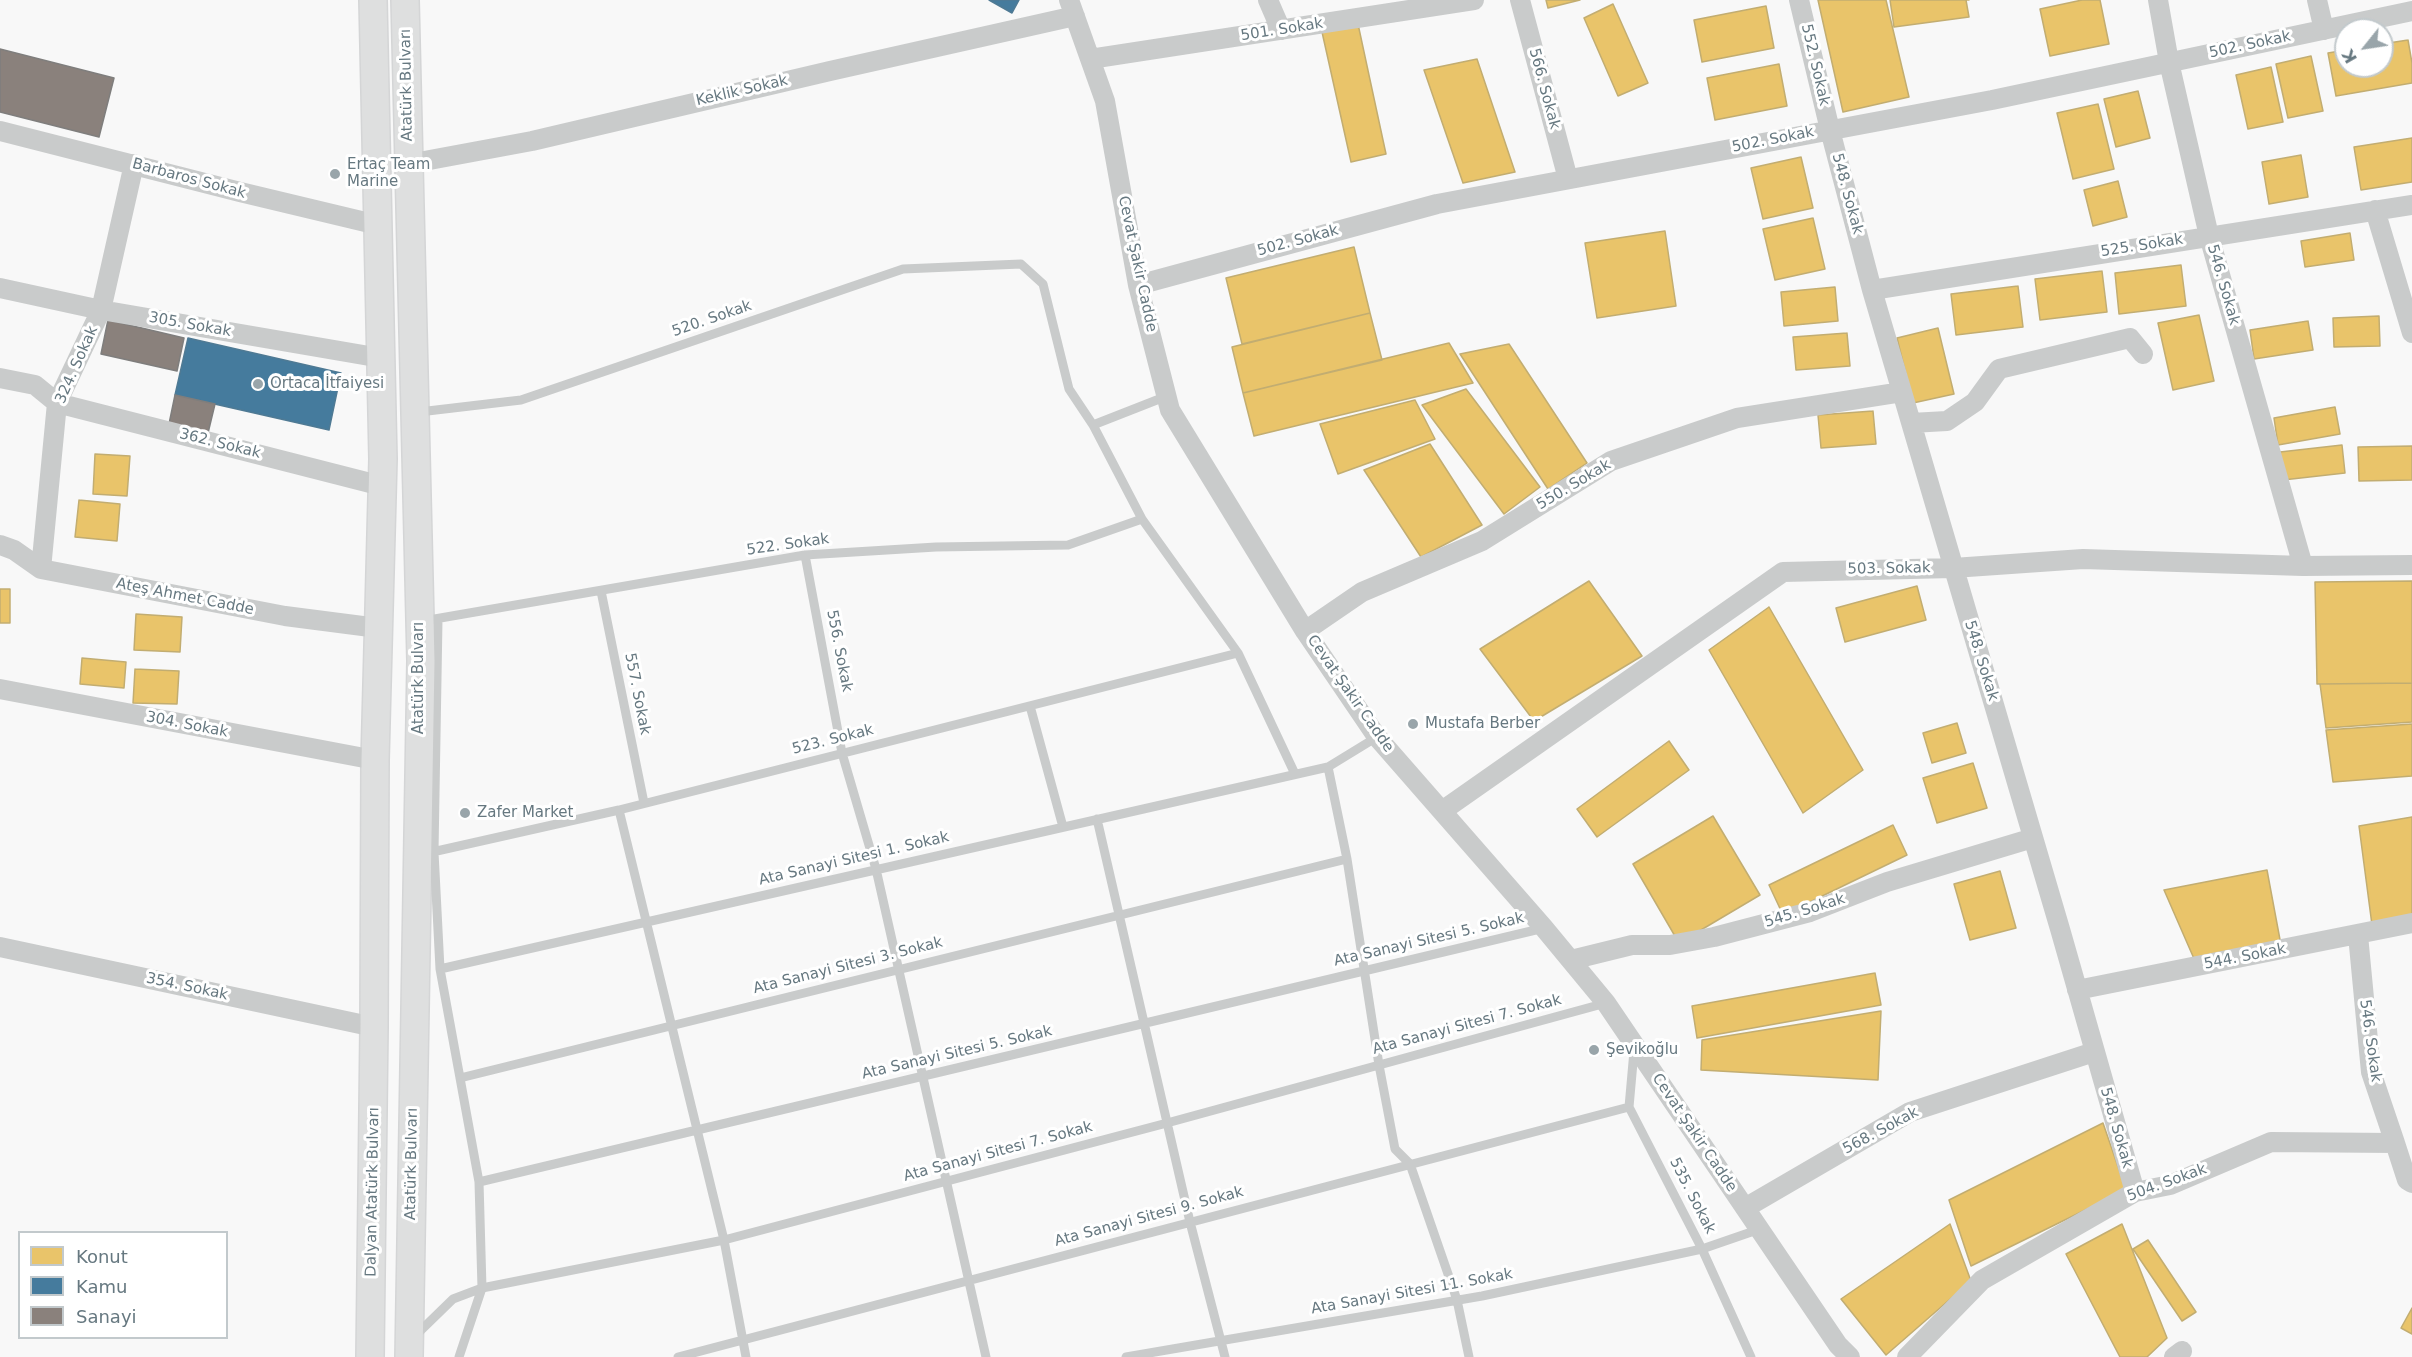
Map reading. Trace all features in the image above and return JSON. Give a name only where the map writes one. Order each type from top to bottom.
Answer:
[{"type":"main road","points":[[373,0],[382,486],[375,760],[374,1027]]},
{"type":"main road","name":"Atatürk Bulvarı","points":[[405,0],[413,413],[429,620],[426,854],[409,1349]]},
{"type":"main road","name":"Dalyan Atatürk Bulvarı","points":[[370,1357],[374,1027]]},
{"type":"street","points":[[1268,0],[1281,30]]},
{"type":"street","name":"501. Sokak","points":[[1090,59],[1474,0]]},
{"type":"street","name":"566. Sokak","points":[[1520,0],[1568,179]]},
{"type":"street","name":"552. Sokak","points":[[1799,0],[1830,130]]},
{"type":"street","name":"546. Sokak","points":[[2158,0],[2169,62],[2209,236],[2303,567]]},
{"type":"street","points":[[2318,0],[2324,30]]},
{"type":"street","name":"Keklik Sokak","points":[[408,164],[532,141],[830,70],[1072,8]]},
{"type":"street","name":"Cevat Şakir Cadde","points":[[1072,8],[1105,100],[1138,285],[1170,410],[1305,631],[1377,737],[1544,928],[1606,1003],[1838,1345],[1850,1357]]},
{"type":"street","name":"502. Sokak","points":[[1138,285],[1437,204],[1992,100],[2412,11]]},
{"type":"street","name":"Barbaros Sokak","points":[[0,130],[378,225]]},
{"type":"street","name":"548. Sokak","points":[[1830,130],[1872,290],[2134,1192]]},
{"type":"street","name":"324. Sokak","points":[[41,569],[57,403],[101,310],[134,164]]},
{"type":"street","name":"525. Sokak","points":[[1872,290],[2412,204]]},
{"type":"street","points":[[2375,210],[2412,333]]},
{"type":"street","name":"305. Sokak","points":[[0,288],[101,310],[381,358]]},
{"type":"street","points":[[1911,423],[1947,421],[1975,402],[1999,369],[2130,338],[2144,354]]},
{"type":"street","points":[[0,378],[35,385],[57,403]]},
{"type":"street","name":"550. Sokak","points":[[1305,631],[1362,592],[1482,541],[1611,461],[1737,418],[1902,392]]},
{"type":"street","name":"362. Sokak","points":[[57,403],[382,486]]},
{"type":"street","name":"Ateş Ahmet Cadde","points":[[0,545],[14,550],[41,569],[285,616],[378,628]]},
{"type":"street","name":"503. Sokak","points":[[1442,811],[1783,572],[1953,568],[2083,560],[2303,567],[2412,565]]},
{"type":"street","name":"304. Sokak","points":[[0,689],[375,760]]},
{"type":"street","name":"545. Sokak","points":[[1571,960],[1632,945],[1670,945],[1714,937],[1810,912],[1887,882],[2033,838]]},
{"type":"street","name":"544. Sokak","points":[[2077,990],[2412,923]]},
{"type":"street","name":"546. Sokak","points":[[2358,935],[2371,1072],[2395,1143]]},
{"type":"street","name":"354. Sokak","points":[[0,947],[374,1027]]},
{"type":"street","name":"568. Sokak","points":[[1745,1208],[1910,1112],[2094,1052]]},
{"type":"street","name":"504. Sokak","points":[[1907,1357],[1982,1280],[2134,1192],[2170,1185],[2271,1142],[2395,1143]]},
{"type":"street","points":[[2395,1143],[2407,1180],[2412,1183]]},
{"type":"lane","name":"520. Sokak","points":[[413,413],[520,400],[903,269],[1021,264],[1043,284],[1069,388],[1093,425]]},
{"type":"lane","points":[[1167,396],[1093,425],[1142,519],[1238,652],[1295,774]]},
{"type":"lane","name":"522. Sokak","points":[[429,620],[806,555],[936,547],[1068,545],[1142,519]]},
{"type":"lane","name":"556. Sokak","points":[[806,555],[842,753],[876,869],[900,969],[986,1357]]},
{"type":"lane","name":"557. Sokak","points":[[601,591],[644,803]]},
{"type":"lane","name":"523. Sokak","points":[[426,854],[620,810],[1238,652]]},
{"type":"lane","points":[[1030,706],[1063,827]]},
{"type":"lane","name":"Ata Sanayi Sitesi 1. Sokak","points":[[440,969],[1328,767],[1377,737]]},
{"type":"lane","points":[[1328,767],[1347,859],[1379,1065],[1395,1149],[1410,1164],[1457,1300],[1469,1357]]},
{"type":"lane","points":[[620,810],[724,1240],[746,1357]]},
{"type":"lane","points":[[1097,819],[1190,1222],[1225,1357]]},
{"type":"lane","points":[[426,854],[440,969],[479,1182],[482,1288],[459,1357]]},
{"type":"lane","name":"Ata Sanayi Sitesi 3. Sokak","points":[[460,1078],[1347,859]]},
{"type":"lane","name":"Ata Sanayi Sitesi 5. Sokak","points":[[479,1182],[1544,928]]},
{"type":"lane","name":"Ata Sanayi Sitesi 7. Sokak","points":[[409,1349],[453,1299],[482,1288],[724,1240],[1167,1123],[1606,1003]]},
{"type":"lane","points":[[1629,1107],[1635,1045]]},
{"type":"lane","name":"Ata Sanayi Sitesi 9. Sokak","points":[[678,1357],[1629,1107]]},
{"type":"lane","name":"535. Sokak","points":[[1629,1107],[1702,1249],[1751,1357]]},
{"type":"lane","name":"Ata Sanayi Sitesi 11. Sokak","points":[[1126,1357],[1457,1300],[1702,1249],[1760,1229]]},
{"type":"building: Konut","points":[[1546,0],[1580,0],[1548,8]]},
{"type":"building: Konut","points":[[1818,0],[1886,0],[1909,97],[1843,112]]},
{"type":"building: Konut","points":[[1890,0],[1966,0],[1969,17],[1894,27]]},
{"type":"building: Konut","points":[[2082,0],[2100,0],[2109,44],[2050,56],[2040,9]]},
{"type":"building: Konut","points":[[1613,4],[1648,83],[1618,96],[1584,18]]},
{"type":"building: Konut","points":[[1766,6],[1774,48],[1702,62],[1694,20]]},
{"type":"building: Konut","points":[[1358,24],[1386,154],[1351,162],[1322,32]]},
{"type":"building: Konut","points":[[2408,40],[2412,63],[2412,83],[2336,96],[2328,53],[2334,52],[2334,78],[2394,78],[2394,42]]},
{"type":"building: Konut","points":[[2311,56],[2323,111],[2288,118],[2276,64]]},
{"type":"building: Konut","points":[[1477,59],[1515,172],[1463,183],[1424,70]]},
{"type":"building: Konut","points":[[1779,64],[1787,106],[1715,120],[1707,78]]},
{"type":"building: Konut","points":[[2271,67],[2283,122],[2248,129],[2236,75]]},
{"type":"building: Konut","points":[[2138,91],[2150,138],[2116,147],[2104,99]]},
{"type":"building: Konut","points":[[2098,104],[2114,169],[2073,179],[2057,113]]},
{"type":"building: Konut","points":[[2412,138],[2412,182],[2361,190],[2354,147]]},
{"type":"building: Konut","points":[[2301,155],[2308,197],[2269,204],[2262,162]]},
{"type":"building: Konut","points":[[1801,157],[1813,208],[1763,219],[1751,168]]},
{"type":"building: Konut","points":[[2118,181],[2127,217],[2093,226],[2084,190]]},
{"type":"building: Konut","points":[[1813,218],[1825,269],[1775,280],[1763,229]]},
{"type":"building: Konut","points":[[1665,231],[1676,306],[1597,318],[1585,243]]},
{"type":"building: Konut","points":[[2350,233],[2354,260],[2305,267],[2301,241]]},
{"type":"building: Konut","points":[[1354,247],[1370,313],[1242,344],[1226,278]]},
{"type":"building: Konut","points":[[2181,265],[2186,306],[2119,314],[2115,273]]},
{"type":"building: Konut","points":[[2102,271],[2107,312],[2040,320],[2035,279]]},
{"type":"building: Konut","points":[[2018,286],[2023,327],[1956,335],[1951,294]]},
{"type":"building: Konut","points":[[1835,287],[1838,321],[1784,326],[1781,292]]},
{"type":"building: Konut","points":[[1370,313],[1382,360],[1243,393],[1232,347]]},
{"type":"building: Konut","points":[[2199,315],[2214,381],[2173,390],[2158,323]]},
{"type":"building: Konut","points":[[2379,316],[2380,346],[2334,347],[2333,318]]},
{"type":"building: Konut","points":[[2308,321],[2313,350],[2254,359],[2250,330]]},
{"type":"building: Konut","points":[[1938,328],[1954,394],[1913,403],[1897,338]]},
{"type":"building: Konut","points":[[1847,333],[1850,366],[1796,370],[1793,337]]},
{"type":"building: Konut","points":[[1449,343],[1473,383],[1254,436],[1243,393]]},
{"type":"building: Konut","points":[[1509,344],[1587,463],[1548,489],[1460,354]]},
{"type":"building: Konut","points":[[1466,389],[1540,487],[1504,514],[1422,405]]},
{"type":"building: Konut","points":[[1415,400],[1435,439],[1338,474],[1320,424]]},
{"type":"building: Konut","points":[[2335,407],[2340,434],[2278,445],[2274,418]]},
{"type":"building: Konut","points":[[1873,411],[1876,444],[1821,448],[1818,415]]},
{"type":"building: Konut","points":[[1430,444],[1482,525],[1421,557],[1364,470]]},
{"type":"building: Konut","points":[[2342,445],[2345,473],[2283,480],[2280,452]]},
{"type":"building: Konut","points":[[2412,446],[2412,480],[2359,481],[2358,447]]},
{"type":"building: Konut","points":[[95,454],[130,456],[127,496],[93,494]]},
{"type":"building: Konut","points":[[79,500],[120,504],[117,541],[75,537]]},
{"type":"building: Konut","points":[[1589,581],[1642,656],[1534,721],[1480,649]]},
{"type":"building: Konut","points":[[2412,581],[2412,683],[2317,684],[2315,582]]},
{"type":"building: Konut","points":[[1917,586],[1926,620],[1845,642],[1836,608]]},
{"type":"building: Konut","points":[[0,589],[10,589],[10,623],[0,623]]},
{"type":"building: Konut","points":[[1769,607],[1863,770],[1803,813],[1709,650]]},
{"type":"building: Konut","points":[[136,614],[182,617],[180,652],[134,650]]},
{"type":"building: Konut","points":[[82,658],[126,662],[124,688],[80,684]]},
{"type":"building: Konut","points":[[135,669],[179,671],[177,704],[133,703]]},
{"type":"building: Konut","points":[[2412,683],[2412,722],[2326,728],[2320,684]]},
{"type":"building: Konut","points":[[1957,723],[1966,753],[1932,763],[1923,733]]},
{"type":"building: Konut","points":[[2412,724],[2412,776],[2333,782],[2326,730]]},
{"type":"building: Konut","points":[[1669,741],[1689,770],[1597,837],[1577,809]]},
{"type":"building: Konut","points":[[1973,763],[1987,808],[1937,823],[1923,778]]},
{"type":"building: Konut","points":[[1713,816],[1760,895],[1679,943],[1633,864]]},
{"type":"building: Konut","points":[[2412,817],[2412,915],[2372,925],[2359,826]]},
{"type":"building: Konut","points":[[1893,825],[1907,855],[1783,915],[1769,885]]},
{"type":"building: Konut","points":[[2267,870],[2281,945],[2195,961],[2164,890]]},
{"type":"building: Konut","points":[[2000,871],[2016,928],[1970,940],[1954,884]]},
{"type":"building: Konut","points":[[1875,973],[1881,1005],[1697,1038],[1692,1006]]},
{"type":"building: Konut","points":[[1881,1011],[1878,1080],[1701,1070],[1702,1040]]},
{"type":"building: Konut","points":[[2103,1123],[2126,1190],[1971,1266],[1949,1200]]},
{"type":"building: Konut","points":[[1950,1224],[1971,1281],[1886,1355],[1841,1299]]},
{"type":"building: Konut","points":[[2122,1224],[2167,1338],[2147,1357],[2120,1357],[2066,1254]]},
{"type":"building: Konut","points":[[2148,1240],[2196,1312],[2182,1321],[2133,1249]]},
{"type":"building: Konut","points":[[2412,1308],[2412,1334],[2401,1328]]},
{"type":"building: Kamu","points":[[989,0],[1019,0],[1012,13]]},
{"type":"building: Kamu","name":"Ortaca İtfaiyesi","points":[[188,338],[341,373],[329,430],[175,395]]},
{"type":"building: Sanayi","points":[[0,49],[114,78],[99,137],[0,112]]},
{"type":"building: Sanayi","points":[[108,320],[184,338],[177,371],[101,354]]},
{"type":"building: Sanayi","points":[[175,395],[215,404],[208,433],[169,424]]},
{"type":"place","name":"Ertaç Team Marine","points":[[335,174]]},
{"type":"place","name":"Ortaca İtfaiyesi","points":[[258,384]]},
{"type":"place","name":"Mustafa Berber","points":[[1413,724]]},
{"type":"place","name":"Zafer Market","points":[[465,813]]},
{"type":"place","name":"Şevikoğlu","points":[[1594,1050]]}]
